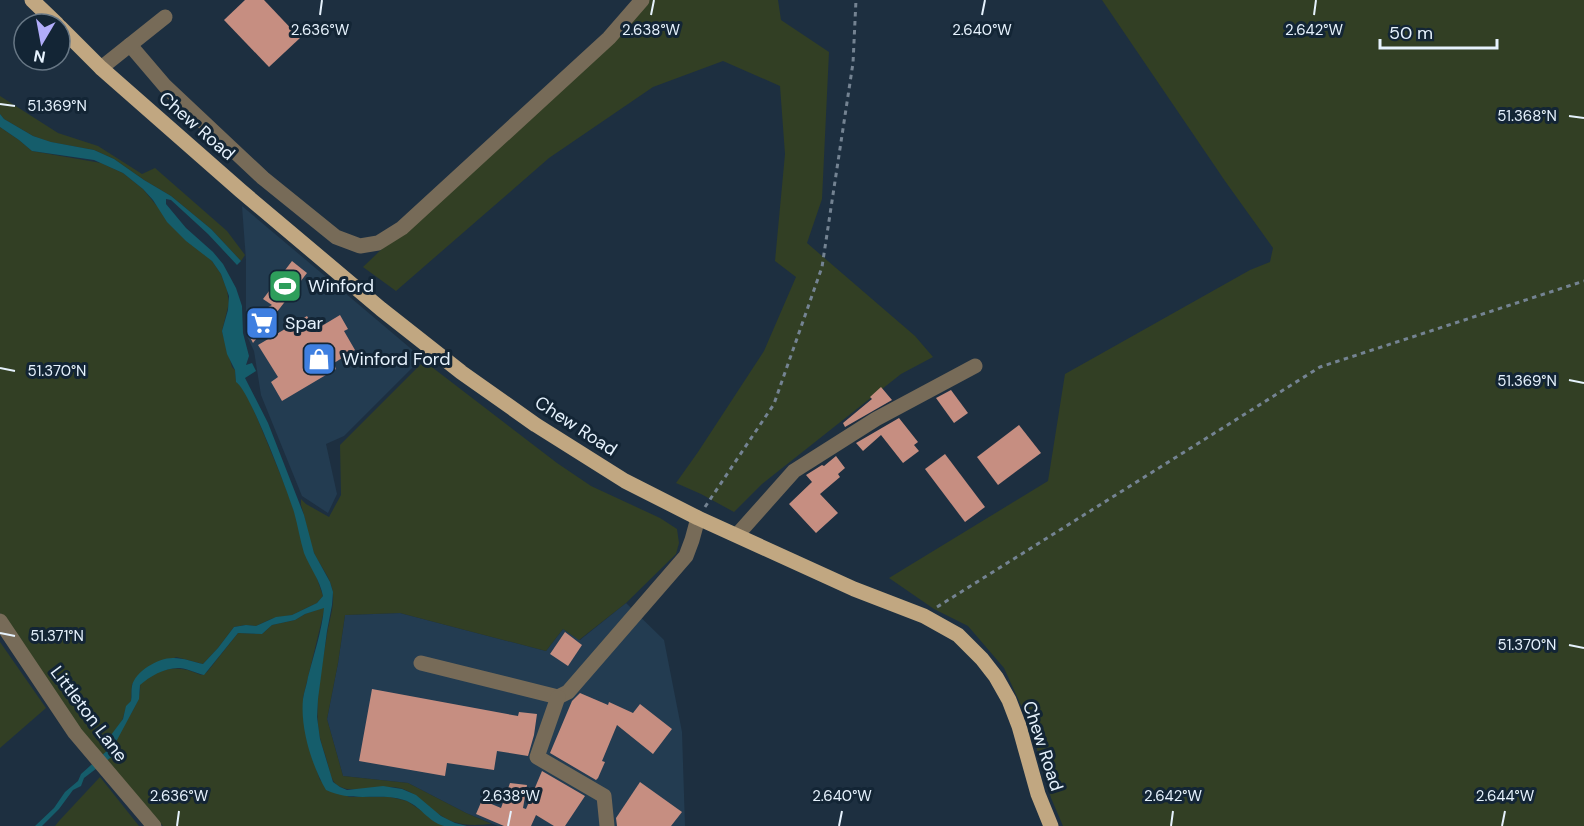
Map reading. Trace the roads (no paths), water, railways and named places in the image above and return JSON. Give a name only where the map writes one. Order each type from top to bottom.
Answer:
[{"type":"main road","points":[[32,0],[44,12]]},
{"type":"main road","name":"Chew Road","points":[[72,39],[101,68],[381,309],[419,340],[536,425],[625,481],[698,518],[854,589],[924,616],[958,635],[982,659],[1009,700],[1019,726],[1038,795],[1051,826]]},
{"type":"street","points":[[130,45],[165,86],[263,177],[336,237],[360,246],[378,243],[402,228],[609,38],[642,0]]},
{"type":"street","points":[[101,68],[165,17]]},
{"type":"street","points":[[737,535],[794,471],[876,420],[975,366]]},
{"type":"street","points":[[421,663],[558,697],[568,692],[686,556],[698,518]]},
{"type":"street","name":"Littleton Lane","points":[[0,621],[75,733],[154,826]]},
{"type":"street","points":[[558,697],[537,757],[604,796],[607,826]]},
{"type":"place","name":"Winford","points":[[285,286]]},
{"type":"place","name":"Spar","points":[[262,323]]},
{"type":"place","name":"Winford Ford","points":[[319,359]]}]
